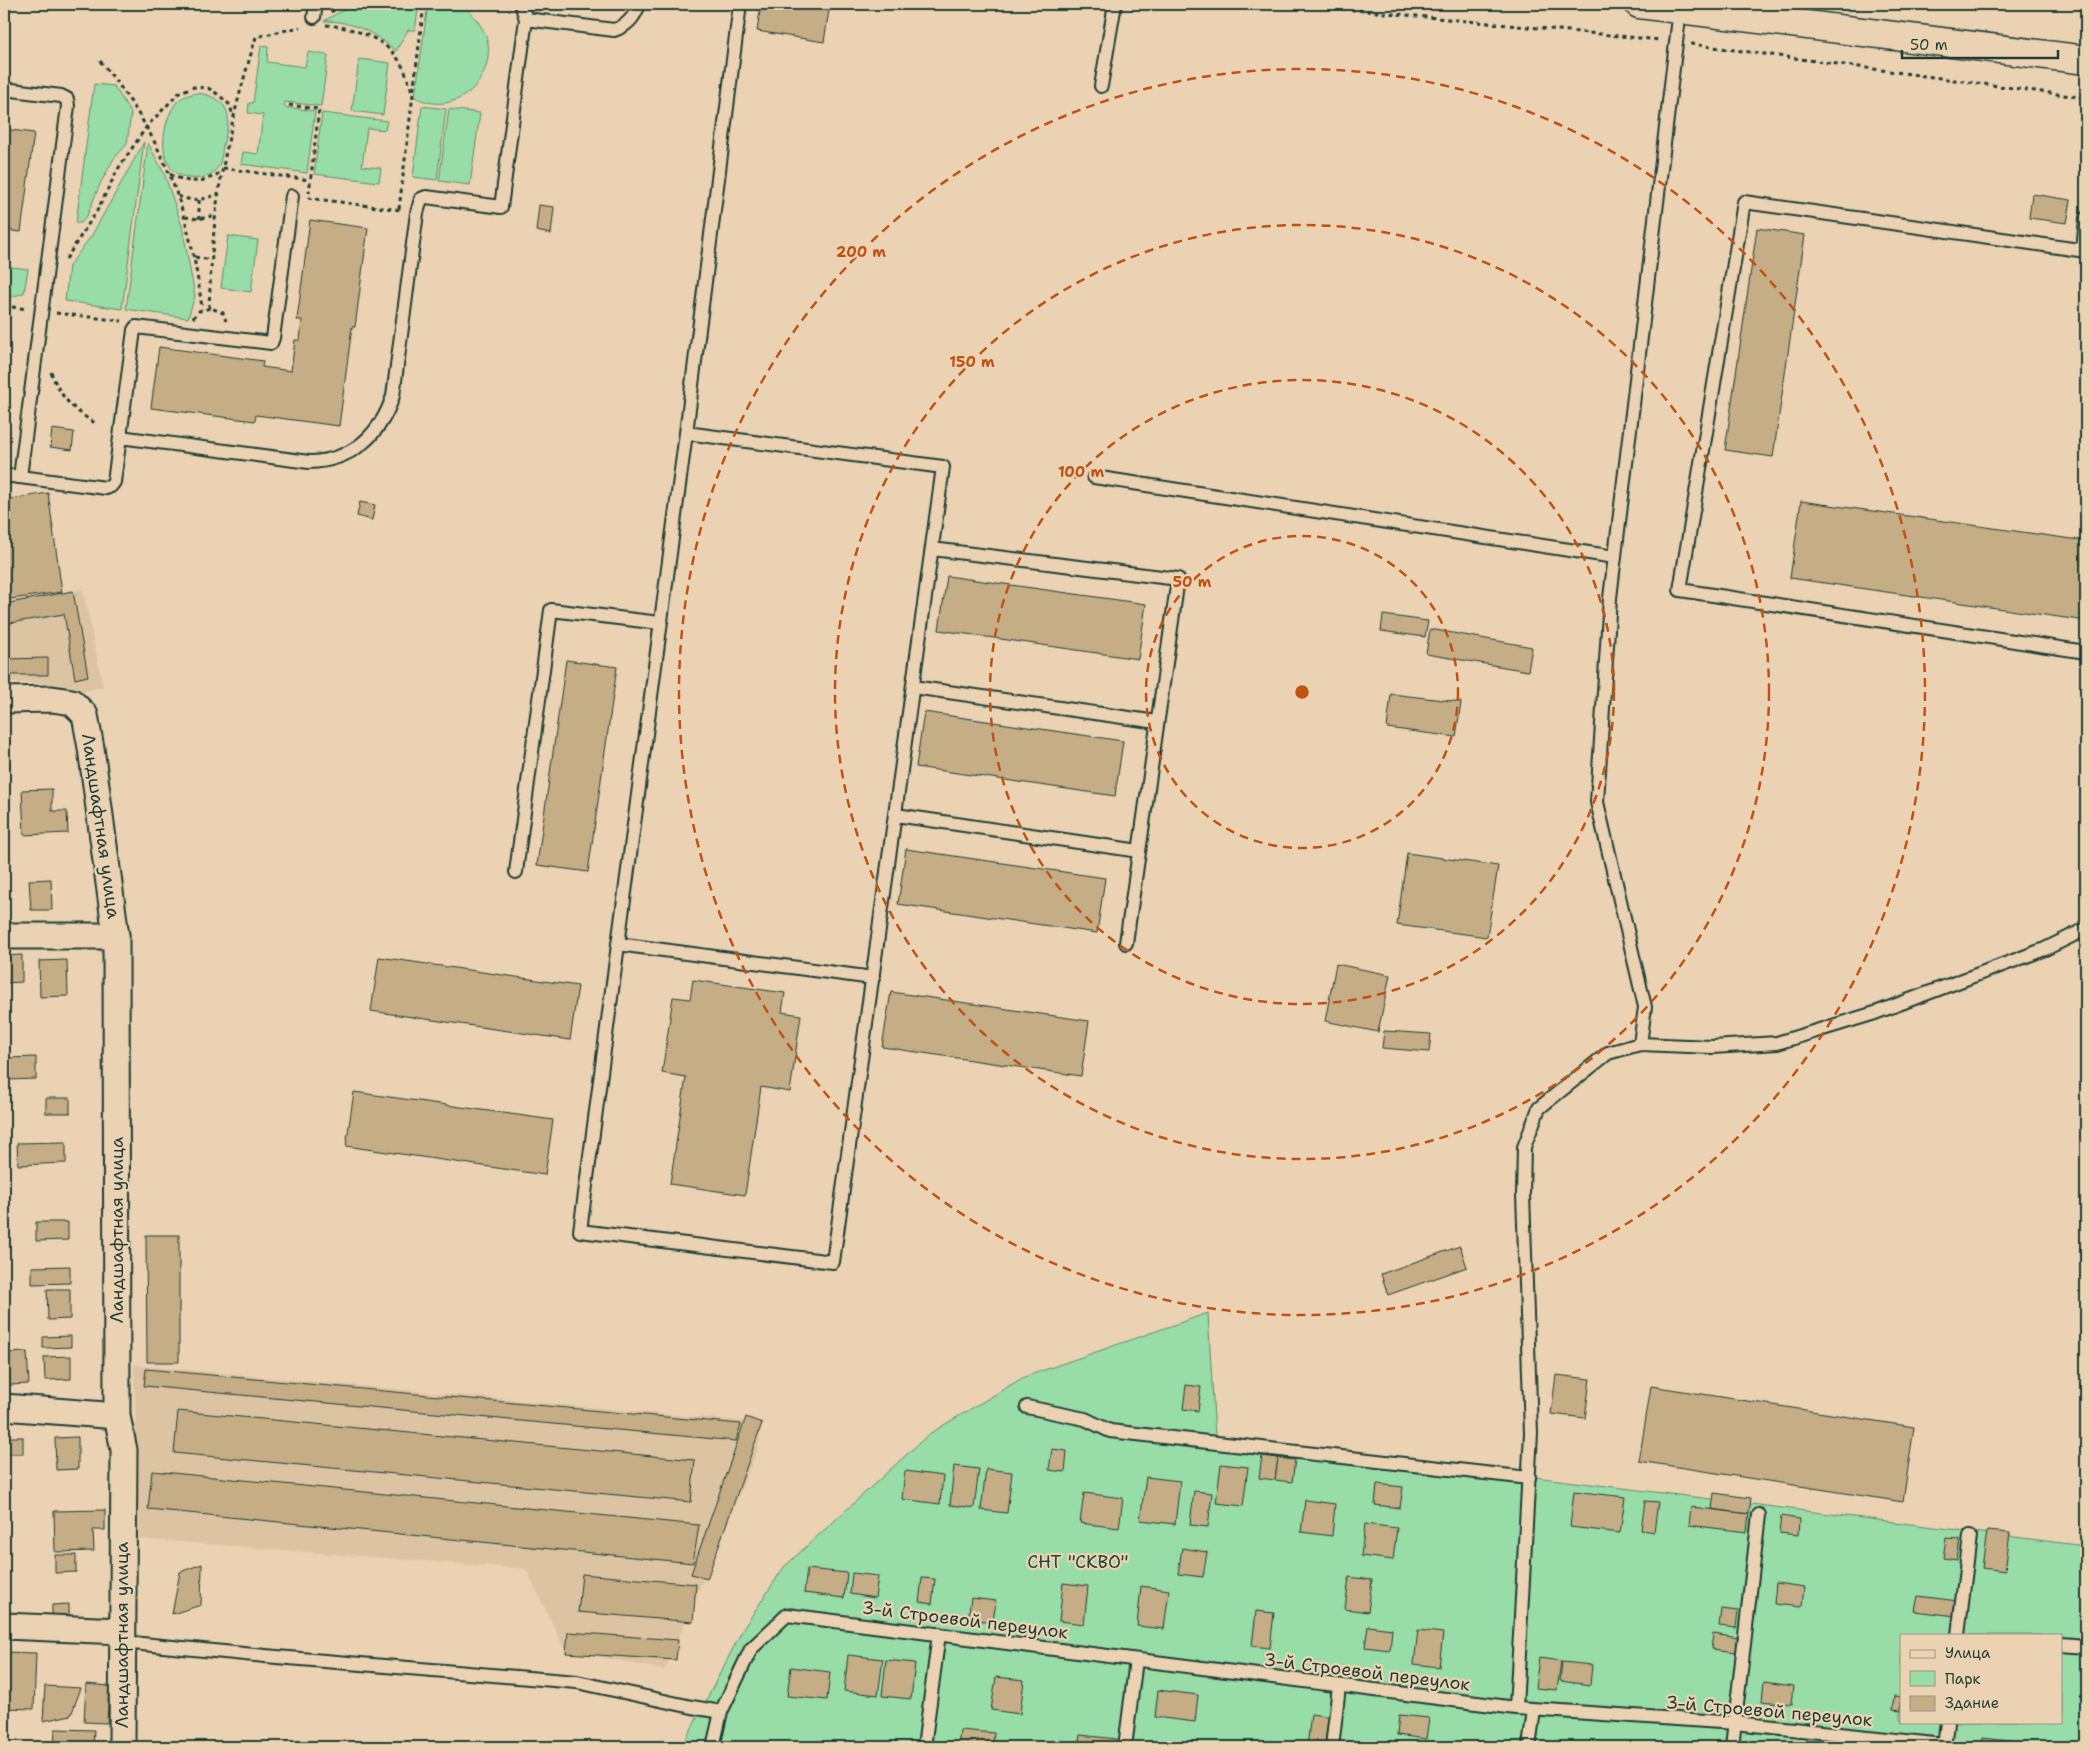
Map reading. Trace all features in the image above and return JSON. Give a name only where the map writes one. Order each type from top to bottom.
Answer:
[{"type":"main road","points":[[1639,4],[2086,60]]},
{"type":"street","name":"Ландшафтная улица","points":[[4,700],[52,699],[72,702],[85,715],[92,748],[116,936],[117,1416],[124,1450],[121,1637],[122,1747]]},
{"type":"street","points":[[4,936],[116,936]]},
{"type":"street","points":[[4,1407],[117,1416]]},
{"type":"street","points":[[4,1626],[121,1637]]},
{"type":"lane","points":[[120,437],[308,462],[334,459],[358,448],[380,424],[393,396],[417,213],[421,198],[426,197],[501,207],[526,19],[521,4]]},
{"type":"lane","points":[[526,19],[614,30],[626,25],[639,4]]},
{"type":"lane","points":[[686,433],[943,467],[834,1262],[580,1231],[686,433],[740,4]]},
{"type":"lane","points":[[1101,86],[1115,4]]},
{"type":"lane","points":[[1640,1044],[1645,1006],[1597,802],[1615,557],[1680,9]]},
{"type":"lane","points":[[4,89],[61,96],[67,99],[68,106],[20,477]]},
{"type":"lane","points":[[4,474],[106,488],[111,486],[114,482],[136,327],[271,343],[292,196]]},
{"type":"lane","points":[[2086,218],[2084,251],[1744,202],[1680,590],[2086,652]]},
{"type":"lane","points":[[1094,477],[1615,557]]},
{"type":"lane","points":[[932,549],[1178,579],[1126,943]]},
{"type":"lane","points":[[516,872],[551,610],[660,623]]},
{"type":"lane","points":[[913,687],[1157,722]]},
{"type":"lane","points":[[896,815],[1139,851]]},
{"type":"lane","points":[[1516,1708],[1531,1433],[1523,1194],[1524,1147],[1539,1108],[1608,1053],[1640,1044],[1712,1047],[1777,1043],[1875,1014],[2045,949],[2086,929]]},
{"type":"lane","points":[[618,944],[873,978]]},
{"type":"lane","points":[[1027,1407],[1085,1419],[1110,1431],[1529,1478]]},
{"type":"lane","points":[[1732,1747],[1759,1515]]},
{"type":"lane","points":[[1958,1634],[1970,1536]]},
{"type":"lane","name":"3-й Строевой переулок","points":[[721,1712],[751,1650],[787,1615],[1516,1708],[1735,1723],[1944,1746]]},
{"type":"lane","points":[[924,1747],[939,1634]]},
{"type":"lane","points":[[121,1637],[274,1657],[577,1682],[692,1708],[721,1712],[713,1747]]},
{"type":"lane","points":[[2062,1644],[2086,1646]]},
{"type":"lane","points":[[1125,1747],[1136,1660]]},
{"type":"lane","points":[[1332,1747],[1340,1686]]},
{"type":"lane","points":[[1530,1747],[1534,1710]]},
{"type":"lane","points":[[1944,1746],[1947,1724]]},
{"type":"path","points":[[399,210],[424,4]]},
{"type":"path","points":[[316,15],[370,36],[385,46],[397,57],[405,70],[412,91]]},
{"type":"path","points":[[209,308],[216,216],[222,170],[234,116],[256,37],[304,26]]},
{"type":"path","points":[[100,61],[147,126],[170,173],[185,217],[195,258],[202,309]]},
{"type":"path","points":[[61,265],[80,239],[98,209],[118,169],[147,126],[180,92],[193,87],[208,88],[219,94],[230,105],[234,116]]},
{"type":"path","points":[[289,105],[319,109],[308,198]]},
{"type":"path","points":[[170,173],[178,178],[197,182],[215,176],[222,170],[310,180]]},
{"type":"path","points":[[178,195],[199,200],[210,198],[219,193]]},
{"type":"path","points":[[292,196],[417,213]]},
{"type":"path","points":[[199,200],[199,219]]},
{"type":"path","points":[[185,217],[199,219],[216,216]]},
{"type":"path","points":[[195,258],[212,260]]},
{"type":"path","points":[[4,306],[30,309]]},
{"type":"path","points":[[55,312],[129,322],[136,327]]},
{"type":"path","points":[[48,364],[55,384],[65,399],[77,412],[95,423]]},
{"type":"shaded area","points":[[83,589],[103,687],[63,695],[43,683],[4,683],[4,602]]},
{"type":"shaded area","points":[[134,1365],[762,1423],[758,1449],[665,1670],[565,1650],[526,1569],[139,1539]]},
{"type":"green space","points":[[452,3],[464,6],[480,25],[488,43],[488,58],[484,72],[477,84],[468,93],[456,100],[443,103],[429,102],[415,97],[428,4]]},
{"type":"green space","points":[[354,4],[419,4],[415,30],[408,30],[396,51],[363,29],[345,23],[324,21]]},
{"type":"green space","points":[[261,46],[268,47],[267,62],[305,67],[308,52],[328,55],[321,106],[285,102],[284,107],[315,111],[307,173],[241,164],[243,152],[258,154],[263,115],[248,113],[249,103],[253,103]]},
{"type":"green space","points":[[359,59],[390,63],[383,115],[352,111]]},
{"type":"green space","points":[[94,84],[114,86],[131,113],[127,144],[113,160],[100,184],[87,216],[81,223],[76,223]]},
{"type":"green space","points":[[196,93],[208,95],[219,101],[226,110],[228,122],[218,167],[214,172],[202,178],[188,178],[176,173],[167,161],[164,135],[168,118],[176,103],[187,95]]},
{"type":"green space","points":[[422,106],[446,109],[437,180],[413,177]]},
{"type":"green space","points":[[449,109],[480,113],[470,185],[439,181]]},
{"type":"green space","points":[[322,113],[387,121],[385,130],[367,128],[362,166],[381,168],[379,182],[314,174]]},
{"type":"green space","points":[[144,142],[122,309],[65,301],[69,266],[92,235]]},
{"type":"green space","points":[[148,143],[164,173],[182,226],[195,296],[188,318],[126,309]]},
{"type":"green space","points":[[228,236],[258,240],[251,292],[221,288]]},
{"type":"green space","points":[[4,266],[28,269],[24,293],[4,297]]},
{"type":"green space","name":"СНТ \"СКВО\"","points":[[1208,1313],[1215,1437],[2086,1546],[2086,1747],[682,1747],[743,1629],[784,1567],[929,1434],[1024,1377]]},
{"type":"building","points":[[761,4],[830,4],[824,42],[757,31]]},
{"type":"building","points":[[4,129],[34,133],[21,232],[4,230]]},
{"type":"building","points":[[2032,194],[2071,200],[2067,223],[2029,218]]},
{"type":"building","points":[[539,205],[554,207],[551,234],[536,231]]},
{"type":"building","points":[[310,220],[368,228],[339,426],[256,415],[255,421],[151,408],[159,347],[263,361],[262,367],[291,371],[295,340],[300,340],[302,320],[297,320]]},
{"type":"building","points":[[1757,228],[1805,235],[1773,457],[1725,450]]},
{"type":"building","points":[[52,429],[74,432],[72,450],[50,447]]},
{"type":"building","points":[[48,493],[62,592],[4,600],[4,500]]},
{"type":"building","points":[[1801,501],[2086,541],[2086,621],[1790,578]]},
{"type":"building","points":[[360,502],[375,505],[372,520],[357,516]]},
{"type":"building","points":[[947,576],[1146,604],[1138,659],[939,630]]},
{"type":"building","points":[[73,591],[88,676],[75,679],[64,614],[4,624],[4,604]]},
{"type":"building","points":[[1383,615],[1428,621],[1425,637],[1381,631]]},
{"type":"building","points":[[1430,629],[1532,647],[1528,671],[1426,654]]},
{"type":"building","points":[[48,658],[48,675],[4,675],[4,659]]},
{"type":"building","points":[[566,660],[617,667],[588,872],[537,865]]},
{"type":"building","points":[[1391,694],[1461,702],[1456,737],[1387,728]]},
{"type":"building","points":[[924,712],[1123,741],[1115,796],[916,767]]},
{"type":"building","points":[[4,749],[8,749],[9,767],[4,767]]},
{"type":"building","points":[[52,789],[52,811],[67,811],[68,833],[24,835],[22,790]]},
{"type":"building","points":[[906,849],[1105,878],[1097,933],[898,904]]},
{"type":"building","points":[[1407,853],[1498,866],[1487,937],[1397,925]]},
{"type":"building","points":[[51,879],[52,910],[31,910],[29,880]]},
{"type":"building","points":[[22,955],[22,982],[4,983],[4,956]]},
{"type":"building","points":[[379,957],[578,986],[570,1040],[371,1011]]},
{"type":"building","points":[[67,960],[68,996],[40,997],[39,961]]},
{"type":"building","points":[[1336,964],[1390,975],[1378,1032],[1325,1021]]},
{"type":"building","points":[[693,980],[785,993],[782,1012],[801,1015],[790,1092],[761,1087],[745,1195],[670,1184],[686,1077],[662,1073],[673,997],[690,999]]},
{"type":"building","points":[[891,992],[1089,1021],[1081,1076],[882,1047]]},
{"type":"building","points":[[1384,1031],[1431,1034],[1429,1052],[1382,1048]]},
{"type":"building","points":[[36,1057],[36,1079],[6,1080],[6,1058]]},
{"type":"building","points":[[354,1092],[553,1120],[545,1175],[346,1146]]},
{"type":"building","points":[[46,1098],[70,1098],[70,1113],[46,1113]]},
{"type":"building","points":[[66,1142],[66,1163],[18,1165],[17,1143]]},
{"type":"building","points":[[36,1222],[68,1222],[68,1240],[36,1241]]},
{"type":"building","points":[[146,1235],[179,1235],[179,1362],[147,1362]]},
{"type":"building","points":[[1460,1246],[1467,1267],[1388,1295],[1381,1274]]},
{"type":"building","points":[[70,1266],[70,1283],[32,1284],[32,1267]]},
{"type":"building","points":[[47,1289],[70,1289],[70,1319],[48,1320]]},
{"type":"building","points":[[71,1336],[71,1347],[43,1348],[43,1337]]},
{"type":"building","points":[[27,1352],[29,1384],[8,1385],[7,1353]]},
{"type":"building","points":[[71,1356],[71,1379],[45,1380],[44,1357]]},
{"type":"building","points":[[146,1369],[741,1424],[736,1441],[144,1386]]},
{"type":"building","points":[[1556,1375],[1590,1379],[1585,1418],[1551,1414]]},
{"type":"building","points":[[1186,1385],[1201,1387],[1198,1411],[1183,1409]]},
{"type":"building","points":[[1651,1386],[1914,1427],[1903,1502],[1639,1461]]},
{"type":"building","points":[[178,1411],[695,1460],[691,1502],[174,1453]]},
{"type":"building","points":[[746,1417],[762,1423],[707,1579],[691,1574]]},
{"type":"building","points":[[8,1437],[23,1437],[23,1454],[8,1454]]},
{"type":"building","points":[[78,1437],[78,1469],[56,1470],[55,1438]]},
{"type":"building","points":[[1052,1449],[1067,1451],[1065,1472],[1049,1470]]},
{"type":"building","points":[[1262,1456],[1278,1458],[1275,1480],[1259,1478]]},
{"type":"building","points":[[1278,1458],[1295,1460],[1292,1482],[1275,1480]]},
{"type":"building","points":[[1221,1464],[1248,1467],[1243,1506],[1216,1503]]},
{"type":"building","points":[[954,1466],[979,1469],[974,1508],[950,1505]]},
{"type":"building","points":[[986,1469],[1012,1472],[1007,1513],[981,1510]]},
{"type":"building","points":[[152,1471],[699,1525],[693,1563],[148,1509]]},
{"type":"building","points":[[905,1471],[943,1476],[940,1504],[902,1499]]},
{"type":"building","points":[[1146,1477],[1180,1481],[1175,1524],[1140,1520]]},
{"type":"building","points":[[1377,1484],[1403,1487],[1400,1508],[1375,1505]]},
{"type":"building","points":[[1194,1491],[1212,1493],[1208,1527],[1190,1525]]},
{"type":"building","points":[[1574,1491],[1625,1497],[1620,1533],[1570,1527]]},
{"type":"building","points":[[1084,1493],[1123,1498],[1119,1528],[1080,1523]]},
{"type":"building","points":[[1714,1493],[1751,1498],[1749,1514],[1712,1509]]},
{"type":"building","points":[[1305,1500],[1335,1504],[1332,1536],[1301,1532]]},
{"type":"building","points":[[1645,1501],[1658,1502],[1654,1532],[1641,1530]]},
{"type":"building","points":[[1691,1507],[1749,1514],[1747,1532],[1689,1525]]},
{"type":"building","points":[[105,1510],[105,1530],[93,1530],[94,1551],[55,1552],[54,1511]]},
{"type":"building","points":[[1781,1516],[1799,1519],[1798,1535],[1779,1533]]},
{"type":"building","points":[[1365,1524],[1397,1528],[1393,1560],[1361,1556]]},
{"type":"building","points":[[1987,1531],[2010,1533],[2005,1571],[1982,1568]]},
{"type":"building","points":[[1946,1538],[1960,1539],[1957,1560],[1943,1558]]},
{"type":"building","points":[[1182,1548],[1207,1552],[1203,1577],[1178,1574]]},
{"type":"building","points":[[55,1555],[76,1555],[76,1572],[55,1573]]},
{"type":"building","points":[[202,1564],[201,1605],[172,1614],[180,1572]]},
{"type":"building","points":[[807,1569],[847,1573],[844,1598],[804,1593]]},
{"type":"building","points":[[852,1573],[878,1576],[875,1598],[850,1594]]},
{"type":"building","points":[[582,1574],[696,1584],[693,1622],[578,1612]]},
{"type":"building","points":[[1349,1577],[1372,1580],[1368,1612],[1345,1609]]},
{"type":"building","points":[[922,1578],[935,1579],[932,1604],[919,1602]]},
{"type":"building","points":[[1063,1583],[1088,1586],[1084,1624],[1059,1621]]},
{"type":"building","points":[[1776,1583],[1804,1587],[1802,1607],[1774,1604]]},
{"type":"building","points":[[1141,1586],[1169,1590],[1164,1629],[1137,1626]]},
{"type":"building","points":[[1918,1596],[1958,1601],[1956,1616],[1915,1611]]},
{"type":"building","points":[[971,1598],[996,1601],[993,1622],[968,1619]]},
{"type":"building","points":[[69,1604],[69,1615],[52,1616],[52,1605]]},
{"type":"building","points":[[1721,1609],[1738,1611],[1736,1628],[1719,1626]]},
{"type":"building","points":[[1256,1611],[1274,1613],[1270,1648],[1252,1646]]},
{"type":"building","points":[[1368,1626],[1392,1629],[1390,1650],[1365,1647]]},
{"type":"building","points":[[1418,1630],[1443,1633],[1439,1667],[1414,1664]]},
{"type":"building","points":[[568,1632],[678,1640],[676,1660],[566,1653]]},
{"type":"building","points":[[1713,1634],[1739,1638],[1737,1652],[1711,1649]]},
{"type":"building","points":[[4,1652],[36,1653],[34,1709],[4,1708]]},
{"type":"building","points":[[848,1655],[883,1659],[878,1695],[844,1691]]},
{"type":"building","points":[[1539,1658],[1561,1661],[1557,1690],[1535,1688]]},
{"type":"building","points":[[886,1660],[915,1663],[911,1699],[882,1696]]},
{"type":"building","points":[[1562,1662],[1592,1665],[1590,1685],[1560,1681]]},
{"type":"building","points":[[791,1667],[830,1672],[827,1700],[787,1696]]},
{"type":"building","points":[[996,1677],[1024,1680],[1020,1714],[991,1710]]},
{"type":"building","points":[[1764,1682],[1793,1686],[1791,1704],[1762,1701]]},
{"type":"building","points":[[86,1684],[109,1686],[107,1723],[84,1722]]},
{"type":"building","points":[[45,1686],[81,1688],[71,1715],[43,1721]]},
{"type":"building","points":[[1158,1690],[1198,1695],[1195,1722],[1155,1717]]},
{"type":"building","points":[[1895,1696],[1900,1697],[1900,1711],[1893,1710]]},
{"type":"building","points":[[1311,1714],[1331,1717],[1328,1747],[1307,1747]]},
{"type":"building","points":[[1399,1715],[1429,1718],[1426,1739],[1397,1735]]},
{"type":"building","points":[[55,1729],[94,1730],[93,1747],[54,1747]]},
{"type":"building","points":[[960,1730],[994,1733],[993,1747],[958,1747]]},
{"type":"building","points":[[1080,1735],[1117,1739],[1116,1747],[1078,1747]]},
{"type":"building","points":[[1983,1738],[2018,1742],[2017,1747],[1981,1747]]},
{"type":"building","points":[[849,1742],[892,1747],[848,1747]]}]
